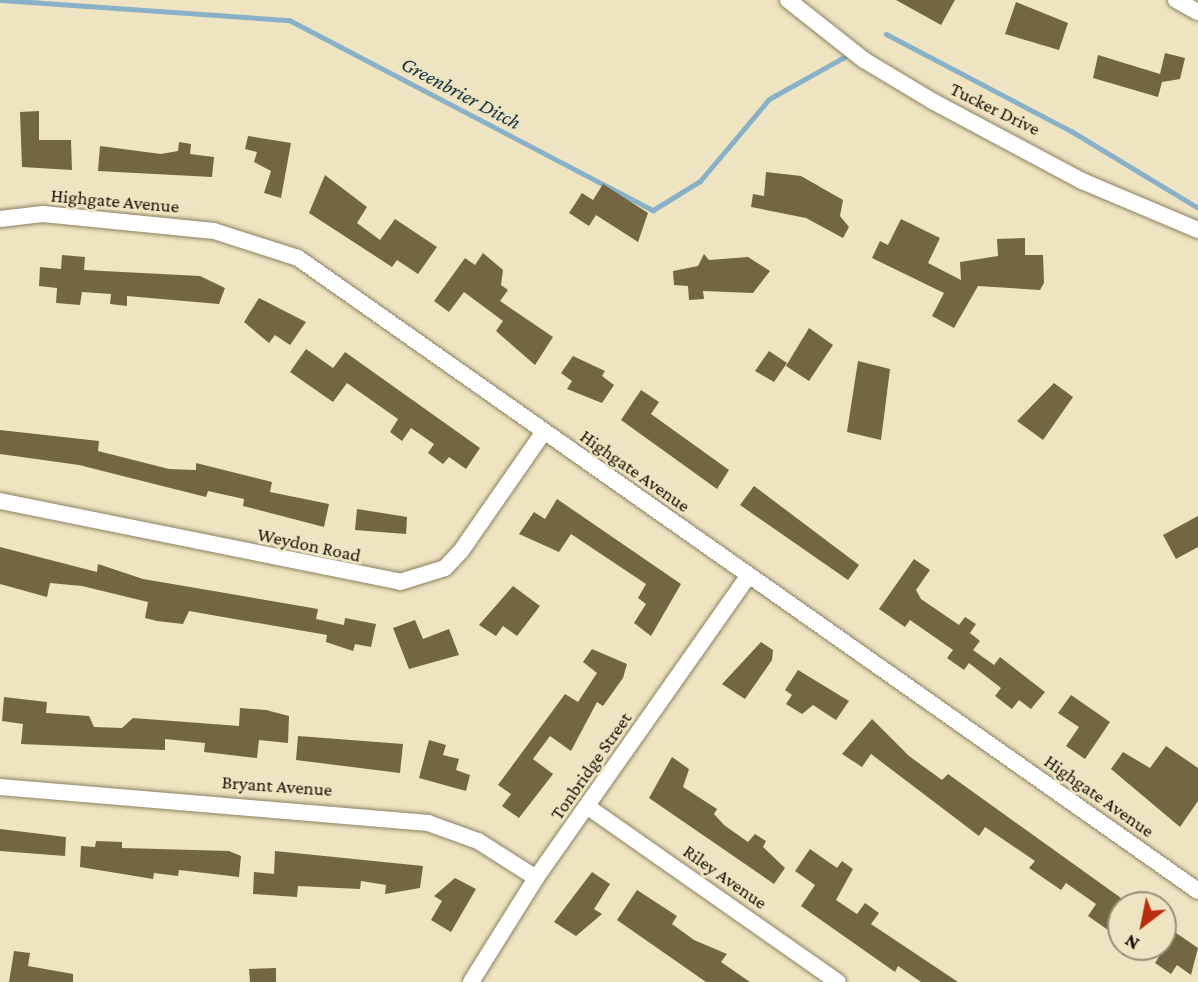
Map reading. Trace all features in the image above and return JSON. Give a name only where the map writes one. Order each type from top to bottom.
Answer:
[{"type":"street","name":"Tucker Drive","points":[[788,0],[864,60],[934,102],[1083,181],[1198,230]]},
{"type":"street","points":[[1176,0],[1198,12]]},
{"type":"street","name":"Highgate Avenue","points":[[0,219],[43,214],[241,235],[271,246],[319,272],[543,433],[1198,891]]},
{"type":"street","name":"Weydon Road","points":[[0,501],[400,582],[445,568],[461,551],[543,433]]},
{"type":"street","name":"Tonbridge Street","points":[[471,982],[536,878],[748,576]]},
{"type":"street","name":"Bryant Avenue","points":[[0,787],[428,823],[478,841],[536,878]]},
{"type":"street","name":"Riley Avenue","points":[[588,807],[838,982]]},
{"type":"building","points":[[896,0],[955,0],[941,25]]},
{"type":"building","points":[[1016,2],[1068,23],[1059,50],[1005,34]]},
{"type":"building","points":[[1165,53],[1185,58],[1180,79],[1162,82],[1158,97],[1093,78],[1098,55],[1160,74]]},
{"type":"building","points":[[39,111],[39,140],[71,140],[72,170],[22,167],[20,112]]},
{"type":"building","points":[[248,136],[291,143],[281,198],[264,193],[271,171],[254,162],[257,152],[245,149]]},
{"type":"building","points":[[179,142],[191,144],[190,154],[214,157],[212,177],[98,171],[100,146],[161,154],[178,151]]},
{"type":"building","points":[[766,172],[801,176],[843,200],[840,216],[849,227],[843,238],[806,218],[751,207],[753,194],[764,196]]},
{"type":"building","points":[[325,175],[367,207],[357,223],[380,240],[395,219],[437,247],[418,274],[397,260],[392,267],[309,213]]},
{"type":"building","points":[[603,184],[648,213],[638,242],[596,215],[589,226],[569,213],[582,193],[593,200]]},
{"type":"building","points":[[901,219],[940,238],[928,263],[961,280],[960,262],[998,256],[997,239],[1025,238],[1025,255],[1043,255],[1044,283],[1040,290],[978,286],[954,328],[932,316],[944,293],[872,258],[880,241],[888,245]]},
{"type":"building","points":[[483,253],[503,270],[501,285],[508,290],[500,301],[553,337],[535,365],[496,331],[503,321],[464,292],[449,312],[434,301],[465,258],[475,265]]},
{"type":"building","points":[[704,254],[709,260],[748,257],[770,271],[753,293],[703,291],[704,299],[689,300],[688,286],[674,285],[673,271],[698,266]]},
{"type":"building","points":[[62,255],[85,257],[84,270],[200,276],[225,288],[219,304],[127,296],[127,306],[110,304],[111,294],[82,292],[80,305],[56,303],[57,288],[39,286],[40,267],[61,269]]},
{"type":"building","points":[[259,298],[306,322],[290,345],[275,335],[269,343],[244,322]]},
{"type":"building","points":[[809,328],[833,345],[809,381],[786,366]]},
{"type":"building","points":[[306,349],[333,368],[345,352],[480,448],[466,469],[449,457],[443,464],[428,453],[434,444],[411,428],[402,441],[390,432],[398,419],[347,383],[333,402],[290,372]]},
{"type":"building","points":[[769,351],[787,363],[774,382],[755,371]]},
{"type":"building","points":[[573,356],[605,371],[602,376],[614,385],[602,403],[567,389],[572,381],[561,373]]},
{"type":"building","points":[[858,361],[890,369],[881,440],[847,432]]},
{"type":"building","points":[[1054,383],[1073,397],[1043,440],[1017,421]]},
{"type":"building","points":[[641,390],[659,402],[651,414],[729,470],[717,489],[621,420]]},
{"type":"building","points":[[0,430],[99,441],[98,451],[169,469],[196,470],[196,463],[272,482],[270,492],[329,504],[324,527],[243,506],[244,499],[208,491],[206,497],[79,465],[0,454]]},
{"type":"building","points":[[754,486],[859,565],[848,580],[740,505]]},
{"type":"building","points":[[557,499],[681,584],[651,636],[634,623],[646,604],[638,598],[646,584],[571,534],[559,552],[519,534],[534,512],[545,519]]},
{"type":"building","points":[[357,509],[407,517],[406,534],[355,530]]},
{"type":"building","points":[[1198,516],[1198,547],[1176,559],[1163,535]]},
{"type":"building","points":[[0,547],[97,572],[98,564],[143,579],[318,609],[316,619],[344,625],[345,618],[376,624],[371,647],[355,644],[353,651],[326,642],[327,635],[189,611],[183,624],[157,621],[145,618],[148,602],[82,586],[50,583],[47,597],[0,584]]},
{"type":"building","points":[[914,559],[930,570],[916,590],[921,599],[959,625],[965,617],[976,624],[970,633],[980,641],[973,650],[994,665],[1000,657],[1045,692],[1031,709],[1019,700],[1012,709],[995,696],[1001,688],[969,663],[964,670],[947,658],[953,650],[910,620],[905,627],[879,609]]},
{"type":"building","points":[[513,586],[540,606],[517,636],[503,626],[496,636],[479,625]]},
{"type":"building","points":[[415,620],[423,639],[449,629],[459,655],[409,669],[393,628]]},
{"type":"building","points":[[761,642],[773,650],[772,660],[745,699],[722,684]]},
{"type":"building","points":[[592,649],[627,664],[623,678],[603,706],[597,702],[571,751],[550,736],[533,759],[553,774],[519,818],[502,806],[511,794],[498,785],[565,694],[578,702],[597,673],[583,662]]},
{"type":"building","points":[[798,670],[849,701],[836,720],[813,705],[802,714],[786,704],[792,695],[785,690]]},
{"type":"building","points":[[1071,695],[1110,722],[1085,759],[1066,746],[1079,727],[1058,713]]},
{"type":"building","points":[[4,697],[47,702],[46,713],[89,716],[94,727],[122,728],[133,718],[239,726],[240,708],[266,710],[289,716],[288,743],[259,740],[257,758],[204,752],[205,743],[165,739],[165,750],[21,744],[23,724],[2,721]]},
{"type":"building","points":[[872,719],[909,756],[942,780],[948,774],[1111,891],[1107,891],[1107,929],[1088,916],[1096,904],[1066,883],[1061,890],[1029,868],[1035,861],[985,827],[979,836],[871,754],[862,767],[842,754]]},
{"type":"building","points":[[298,736],[403,744],[400,773],[296,760]]},
{"type":"building","points":[[429,740],[446,745],[443,755],[459,759],[456,770],[470,775],[466,791],[419,778]]},
{"type":"building","points":[[1166,746],[1198,768],[1198,801],[1180,827],[1111,769],[1123,752],[1150,768]]},
{"type":"building","points":[[672,757],[689,769],[683,787],[717,809],[714,814],[724,825],[748,842],[755,834],[766,841],[763,847],[785,868],[774,884],[649,798]]},
{"type":"building","points":[[0,829],[66,837],[65,856],[0,851]]},
{"type":"building","points":[[96,841],[122,842],[122,848],[229,851],[241,856],[239,877],[179,870],[178,876],[154,873],[153,879],[80,867],[81,846],[95,847]]},
{"type":"building","points":[[810,849],[837,868],[842,861],[853,869],[836,900],[857,914],[865,903],[879,913],[871,924],[958,982],[921,982],[898,966],[895,972],[801,906],[815,885],[795,871]]},
{"type":"building","points":[[275,851],[423,866],[420,888],[385,894],[386,885],[361,881],[360,889],[298,886],[297,897],[253,894],[254,872],[274,874]]},
{"type":"building","points":[[592,872],[610,884],[594,909],[602,914],[576,936],[554,922]]},
{"type":"building","points":[[455,878],[476,889],[451,932],[431,920],[442,901],[434,896]]},
{"type":"building","points":[[637,890],[677,916],[672,924],[694,940],[727,954],[721,962],[750,982],[706,982],[617,920]]},
{"type":"building","points":[[1177,934],[1198,948],[1191,975],[1177,965],[1171,974],[1155,963],[1177,961]]},
{"type":"building","points":[[14,951],[30,953],[28,966],[73,974],[73,982],[9,982]]},
{"type":"building","points":[[276,968],[276,982],[250,982],[249,969]]},
{"type":"waterway","name":"Greenbrier Ditch","points":[[1,0],[289,20],[653,210],[700,181],[769,99],[846,56]]},
{"type":"waterway","points":[[886,34],[1071,131],[1198,208]]}]
